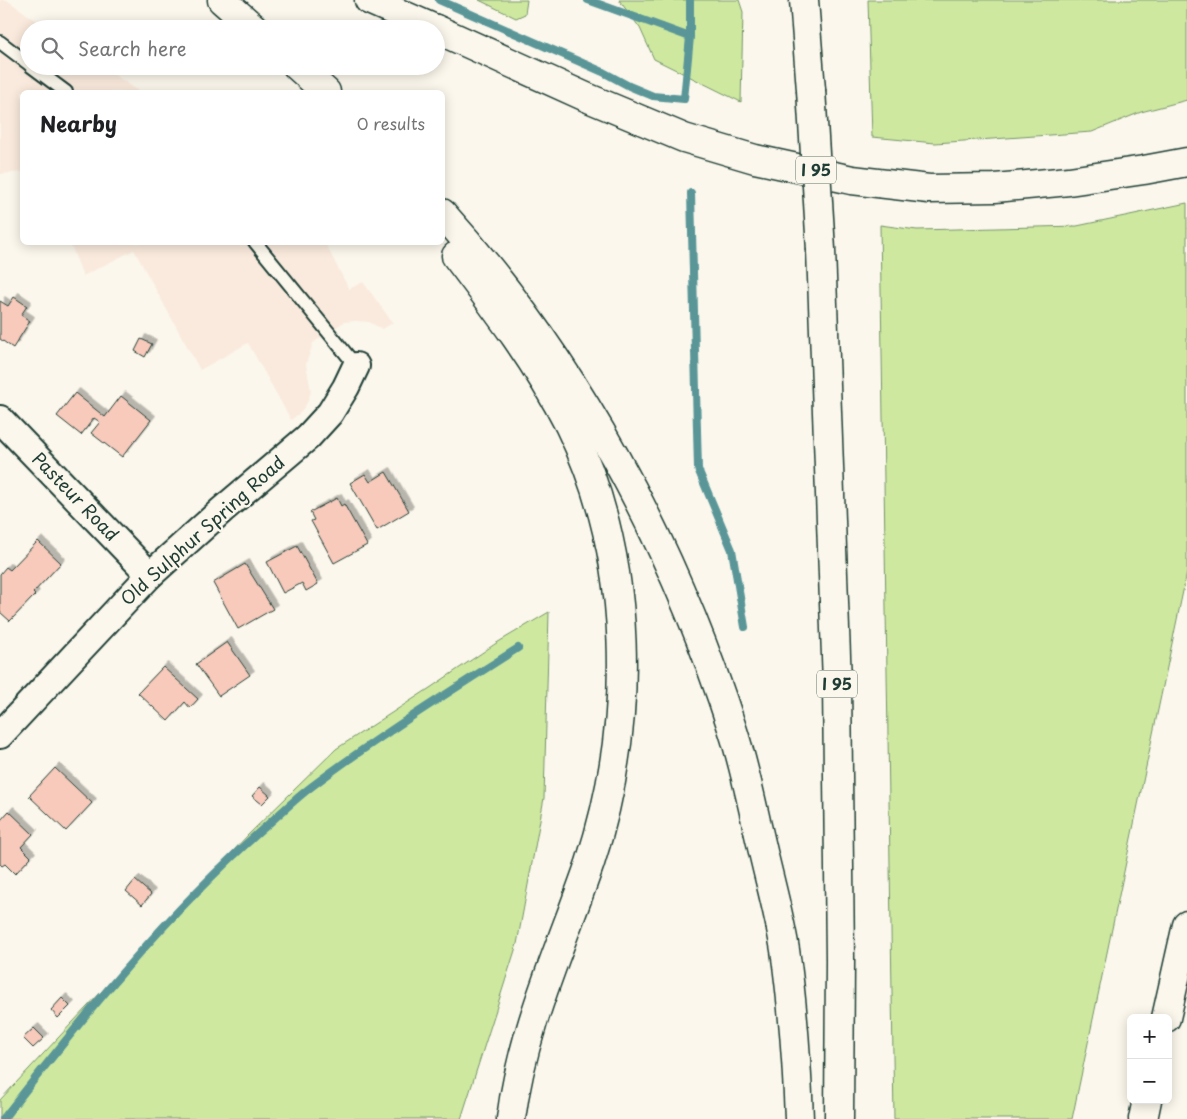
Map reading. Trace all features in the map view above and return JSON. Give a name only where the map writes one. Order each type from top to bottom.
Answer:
[{"type":"highway","points":[[222,0],[245,20]]},
{"type":"highway","points":[[369,0],[415,20]]},
{"type":"highway","name":"I 95","points":[[804,0],[821,250],[837,683],[840,950],[839,1119]]},
{"type":"highway","points":[[445,34],[586,97],[684,138],[755,159],[852,180],[929,189],[996,188],[1069,181],[1187,162]]},
{"type":"highway","points":[[299,75],[313,90]]},
{"type":"highway","points":[[307,75],[324,90]]},
{"type":"highway","points":[[445,215],[464,236],[520,307],[576,390],[627,476],[687,603],[734,733],[773,889],[785,950],[793,1028],[799,1119]]},
{"type":"highway","points":[[445,243],[508,325],[544,380],[570,427],[591,480],[606,528],[618,588],[622,640],[620,713],[606,807],[590,862],[547,978],[526,1044],[511,1119]]},
{"type":"highway","points":[[1167,1014],[1187,925]]},
{"type":"highway","points":[[1143,1119],[1146,1104]]},
{"type":"street","name":"Old Sulphur Spring Road","points":[[0,735],[150,576],[222,510],[308,437],[334,406],[356,366]]},
{"type":"street","name":"Pasteur Road","points":[[0,419],[150,576]]},
{"type":"lane","points":[[0,42],[20,57]]},
{"type":"lane","points":[[43,75],[63,90]]},
{"type":"lane","points":[[257,245],[356,366]]},
{"type":"shaded area","points":[[0,0],[7,0],[35,20],[20,20],[20,75],[115,75],[137,90],[20,90],[20,172],[0,174]]},
{"type":"shaded area","points":[[71,245],[326,245],[349,289],[363,282],[393,323],[382,329],[369,322],[344,322],[313,343],[306,364],[311,391],[302,411],[291,420],[248,343],[200,370],[134,250],[83,276]]},
{"type":"green space","points":[[479,0],[527,0],[525,14],[516,18]]},
{"type":"green space","points":[[619,0],[739,0],[743,12],[741,102],[654,59],[640,28]]},
{"type":"green space","points":[[868,0],[1187,0],[1187,100],[1141,112],[1092,132],[935,143],[872,137]]},
{"type":"green space","points":[[1187,203],[1187,572],[1072,1119],[894,1119],[880,225],[917,230],[1077,226]]},
{"type":"green space","points":[[549,612],[544,798],[517,944],[461,1119],[0,1119],[0,1100],[248,835],[336,749],[495,644]]},
{"type":"building","points":[[14,297],[27,306],[21,315],[30,321],[13,348],[0,339],[0,301],[8,306]]},
{"type":"building","points":[[141,339],[152,344],[145,357],[135,351]]},
{"type":"building","points":[[75,393],[105,417],[121,396],[151,420],[122,457],[91,433],[100,422],[94,418],[81,435],[57,416]]},
{"type":"building","points":[[386,472],[409,511],[377,530],[350,483],[365,474],[370,482]]},
{"type":"building","points":[[337,498],[341,506],[344,504],[367,545],[334,563],[311,521],[314,520],[310,512]]},
{"type":"building","points":[[38,541],[61,563],[33,593],[35,595],[10,621],[0,612],[0,574],[6,567],[10,570]]},
{"type":"building","points":[[297,546],[318,584],[306,591],[302,583],[283,593],[267,562]]},
{"type":"building","points":[[245,564],[273,609],[238,629],[213,583]]},
{"type":"building","points":[[227,642],[250,675],[219,696],[196,664]]},
{"type":"building","points":[[163,667],[198,699],[190,708],[185,702],[168,721],[138,693]]},
{"type":"building","points":[[55,768],[92,803],[66,831],[29,796]]},
{"type":"building","points":[[260,787],[270,796],[262,804],[252,796]]},
{"type":"building","points":[[9,811],[33,834],[21,847],[31,857],[15,874],[5,864],[2,866],[0,864],[0,821]]},
{"type":"building","points":[[135,880],[151,894],[142,905],[126,891]]},
{"type":"building","points":[[62,998],[70,1006],[58,1018],[51,1010]]},
{"type":"building","points":[[34,1028],[44,1038],[33,1048],[23,1038]]},
{"type":"waterway","points":[[439,0],[653,96],[684,99],[690,37],[690,0]]},
{"type":"waterway","points":[[588,0],[690,37]]},
{"type":"waterway","points":[[691,193],[698,469],[732,550],[745,627]]},
{"type":"waterway","points":[[3,1119],[64,1042],[160,930],[194,894],[265,827],[305,792],[361,751],[518,648]]}]
